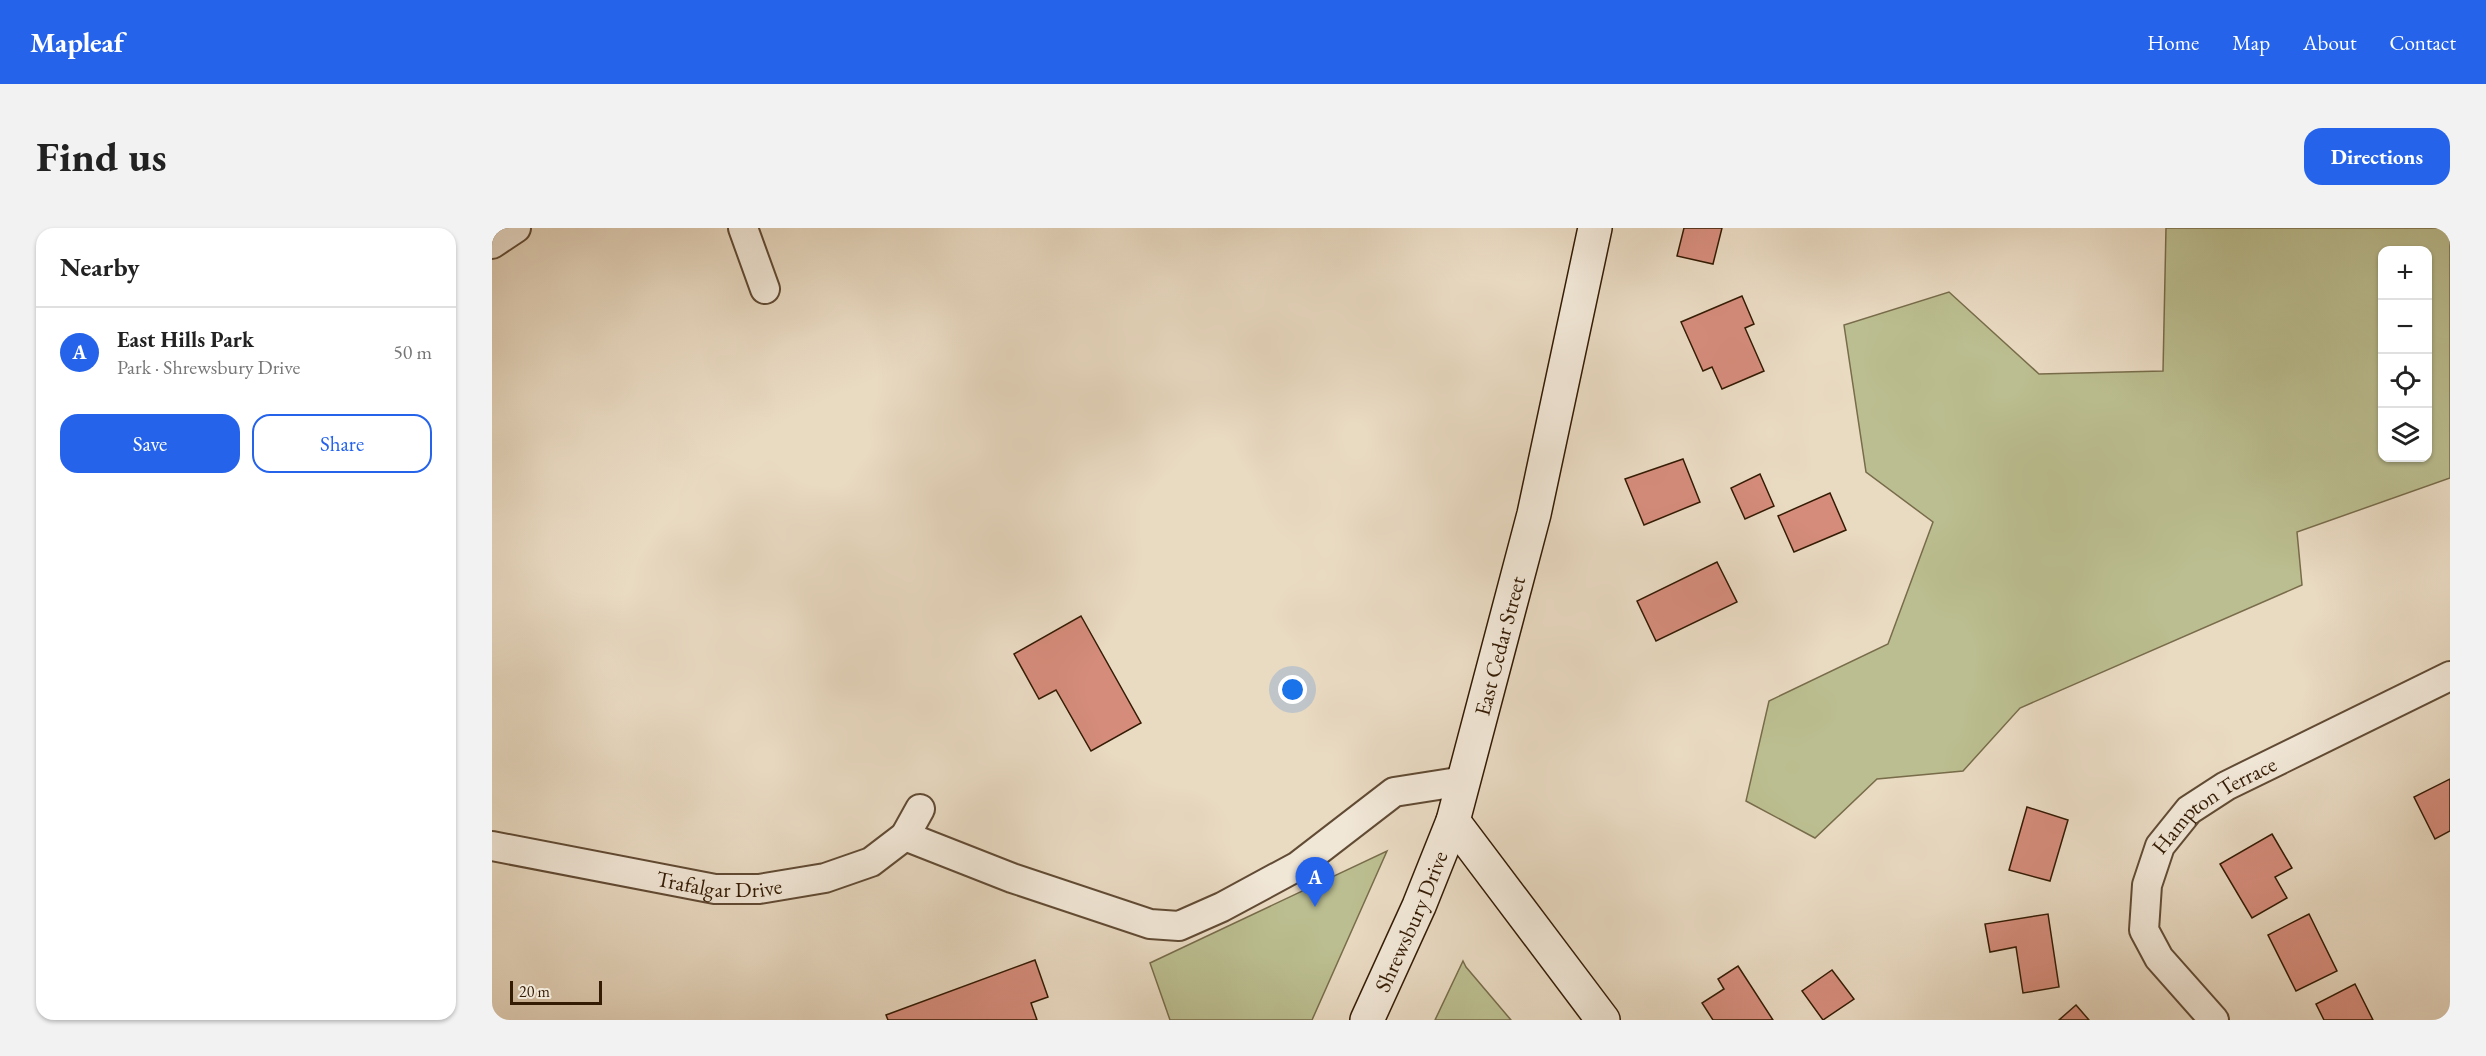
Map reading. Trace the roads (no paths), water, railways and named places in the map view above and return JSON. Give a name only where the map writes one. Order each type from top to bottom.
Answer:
[{"type":"main road","name":"East Cedar Street","points":[[1454,821],[1534,514],[1595,228]]},
{"type":"main road","name":"Shrewsbury Drive","points":[[1366,1020],[1419,906],[1454,821]]},
{"type":"main road","points":[[1454,821],[1603,1020]]},
{"type":"street","points":[[492,244],[516,228]]},
{"type":"street","points":[[743,228],[765,289]]},
{"type":"street","name":"Hampton Terrace","points":[[2214,1020],[2159,958],[2144,930],[2147,885],[2160,846],[2189,810],[2226,786],[2450,676]]},
{"type":"street","points":[[905,836],[1012,878],[1150,924],[1179,926],[1222,907],[1298,866],[1394,792],[1464,781]]},
{"type":"street","name":"Trafalgar Drive","points":[[492,846],[716,890],[748,889],[825,878],[871,862],[905,836],[920,808]]},
{"type":"place","name":"East Hills Park","points":[[1315,907]]}]
